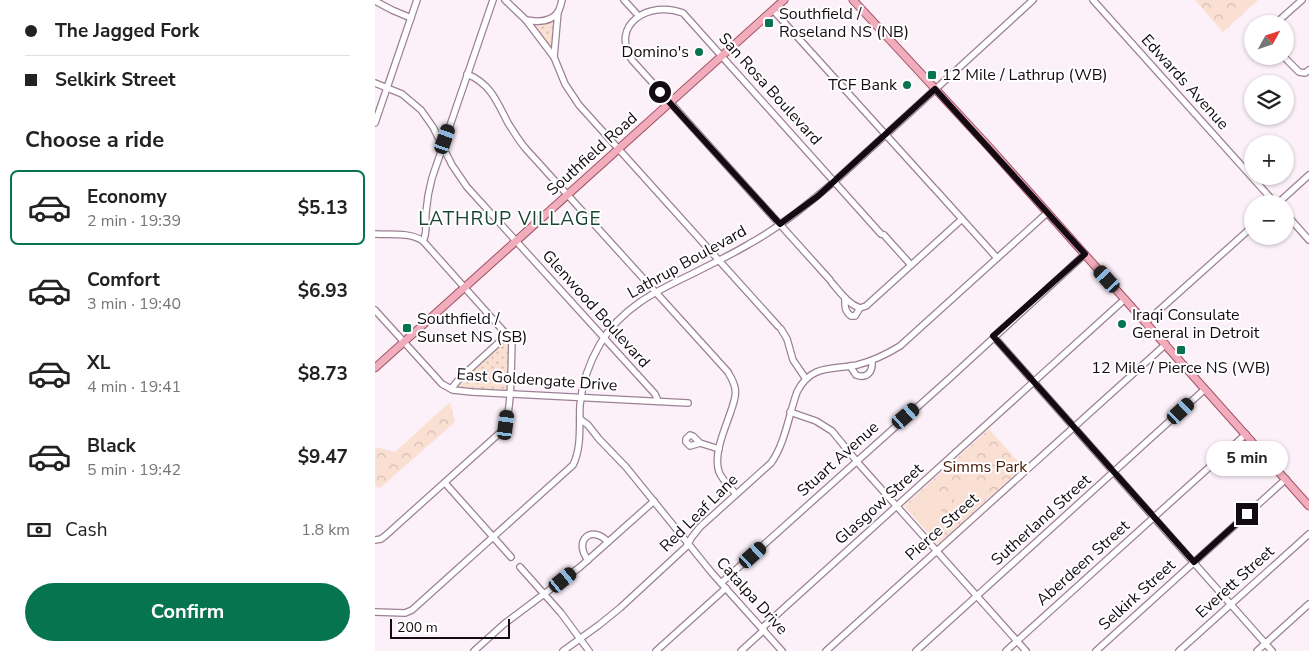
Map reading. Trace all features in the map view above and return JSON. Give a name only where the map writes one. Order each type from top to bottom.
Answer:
[{"type":"main road","name":"Southfield Road","points":[[375,368],[784,0]]},
{"type":"main road","points":[[853,0],[1085,254],[1309,506]]},
{"type":"street","points":[[375,123],[417,0]]},
{"type":"street","points":[[423,241],[425,237],[428,195],[493,0]]},
{"type":"street","points":[[505,0],[526,20],[554,57],[565,84],[574,98],[779,328],[787,339],[793,360],[806,378],[821,370],[872,361],[887,354],[908,339],[1047,213]]},
{"type":"street","points":[[554,57],[558,12],[562,0]]},
{"type":"street","points":[[624,0],[636,13],[625,33],[625,45],[627,52],[638,67],[852,305],[859,308],[865,306],[962,219]]},
{"type":"street","name":"Lathrup Boulevard","points":[[375,612],[405,613],[412,610],[573,465],[576,459],[581,397],[587,372],[604,338],[629,310],[655,292],[751,243],[801,209],[835,181],[1033,0]]},
{"type":"street","name":"Edwards Avenue","points":[[1093,0],[1269,195]]},
{"type":"street","points":[[1285,15],[1302,0]]},
{"type":"street","points":[[375,1],[411,18]]},
{"type":"street","name":"San Rosa Boulevard","points":[[636,13],[649,6],[666,4],[676,8],[686,16],[911,265]]},
{"type":"street","points":[[773,10],[997,258]]},
{"type":"street","points":[[526,20],[544,21],[553,17],[558,12]]},
{"type":"street","points":[[1291,65],[1302,73],[1309,70]]},
{"type":"street","points":[[467,74],[490,90],[519,141],[728,373],[734,384],[735,394],[717,461],[720,474],[736,494]]},
{"type":"street","name":"Glenwood Boulevard","points":[[375,83],[402,94],[421,110],[433,127],[452,165],[467,187],[655,394],[658,401]]},
{"type":"street","points":[[1287,195],[1309,175]]},
{"type":"street","points":[[1294,224],[1309,240]]},
{"type":"street","points":[[375,234],[411,236],[423,241],[511,338],[512,342],[506,425],[503,430],[385,536],[375,540]]},
{"type":"street","points":[[1145,322],[1244,234]]},
{"type":"street","name":"Stuart Avenue","points":[[656,651],[857,460],[1085,254]]},
{"type":"street","points":[[845,298],[847,313],[851,316],[855,316],[859,308]]},
{"type":"street","name":"Glasgow Street","points":[[741,651],[1125,299]]},
{"type":"street","name":"East Goldengate Drive","points":[[375,310],[442,384],[451,389],[472,392],[688,402]]},
{"type":"street","points":[[451,389],[466,372],[507,335]]},
{"type":"street","points":[[993,336],[1272,651]]},
{"type":"street","name":"Pierce Street","points":[[827,651],[1166,344]]},
{"type":"street","points":[[850,366],[856,375],[864,376],[869,374],[872,361]]},
{"type":"street","name":"Red Leaf Lane","points":[[563,651],[620,608],[689,544],[700,527],[766,467],[777,454],[797,392],[806,378]]},
{"type":"street","name":"Sutherland Street","points":[[916,651],[1205,389]]},
{"type":"street","points":[[790,412],[816,420],[838,437],[1026,651]]},
{"type":"street","name":"Catalpa Drive","points":[[580,420],[585,422],[625,466],[723,586],[782,651]]},
{"type":"street","name":"Aberdeen Street","points":[[1006,651],[1246,434]]},
{"type":"street","points":[[700,443],[719,449]]},
{"type":"street","name":"Selkirk Street","points":[[1096,651],[1286,479]]},
{"type":"street","points":[[445,483],[511,557]]},
{"type":"street","points":[[474,651],[509,620],[588,560],[654,501]]},
{"type":"street","points":[[588,560],[581,548],[585,538],[595,534],[608,542]]},
{"type":"street","name":"Everett Street","points":[[1179,651],[1309,534]]},
{"type":"street","points":[[520,568],[545,594],[589,651]]},
{"type":"street","points":[[1257,651],[1309,604]]},
{"type":"green space","points":[[1195,0],[1258,0],[1223,32]]},
{"type":"green space","points":[[553,19],[555,22],[551,49],[533,24]]},
{"type":"green space","points":[[507,339],[510,343],[508,386],[506,390],[457,388],[456,384]]},
{"type":"green space","points":[[450,402],[455,422],[380,488],[375,486],[375,447],[395,452]]},
{"type":"green space","name":"Simms Park","points":[[989,429],[1023,467],[938,544],[904,506]]},
{"type":"green space","points":[[933,483],[940,494],[942,507],[939,519],[931,530],[908,505]]},
{"type":"green space","points":[[969,483],[985,500],[969,515],[953,498]]},
{"type":"place","name":"Southfield / Roseland NS (NB)","points":[[769,23]]},
{"type":"place","name":"Domino's","points":[[699,52]]},
{"type":"place","name":"12 Mile / Lathrup (WB)","points":[[932,75]]},
{"type":"place","name":"TCF Bank","points":[[907,85]]},
{"type":"place","name":"Iraqi Consulate General in Detroit","points":[[1122,324]]},
{"type":"place","name":"Southfield / Sunset NS (SB)","points":[[407,328]]},
{"type":"place","name":"12 Mile / Pierce NS (WB)","points":[[1181,350]]},
{"type":"district","name":"LATHRUP VILLAGE","points":[[510,219]]},
{"type":"route","points":[[660,92],[780,224],[818,196],[935,89],[1085,254],[993,336],[1194,562],[1247,514]]}]
